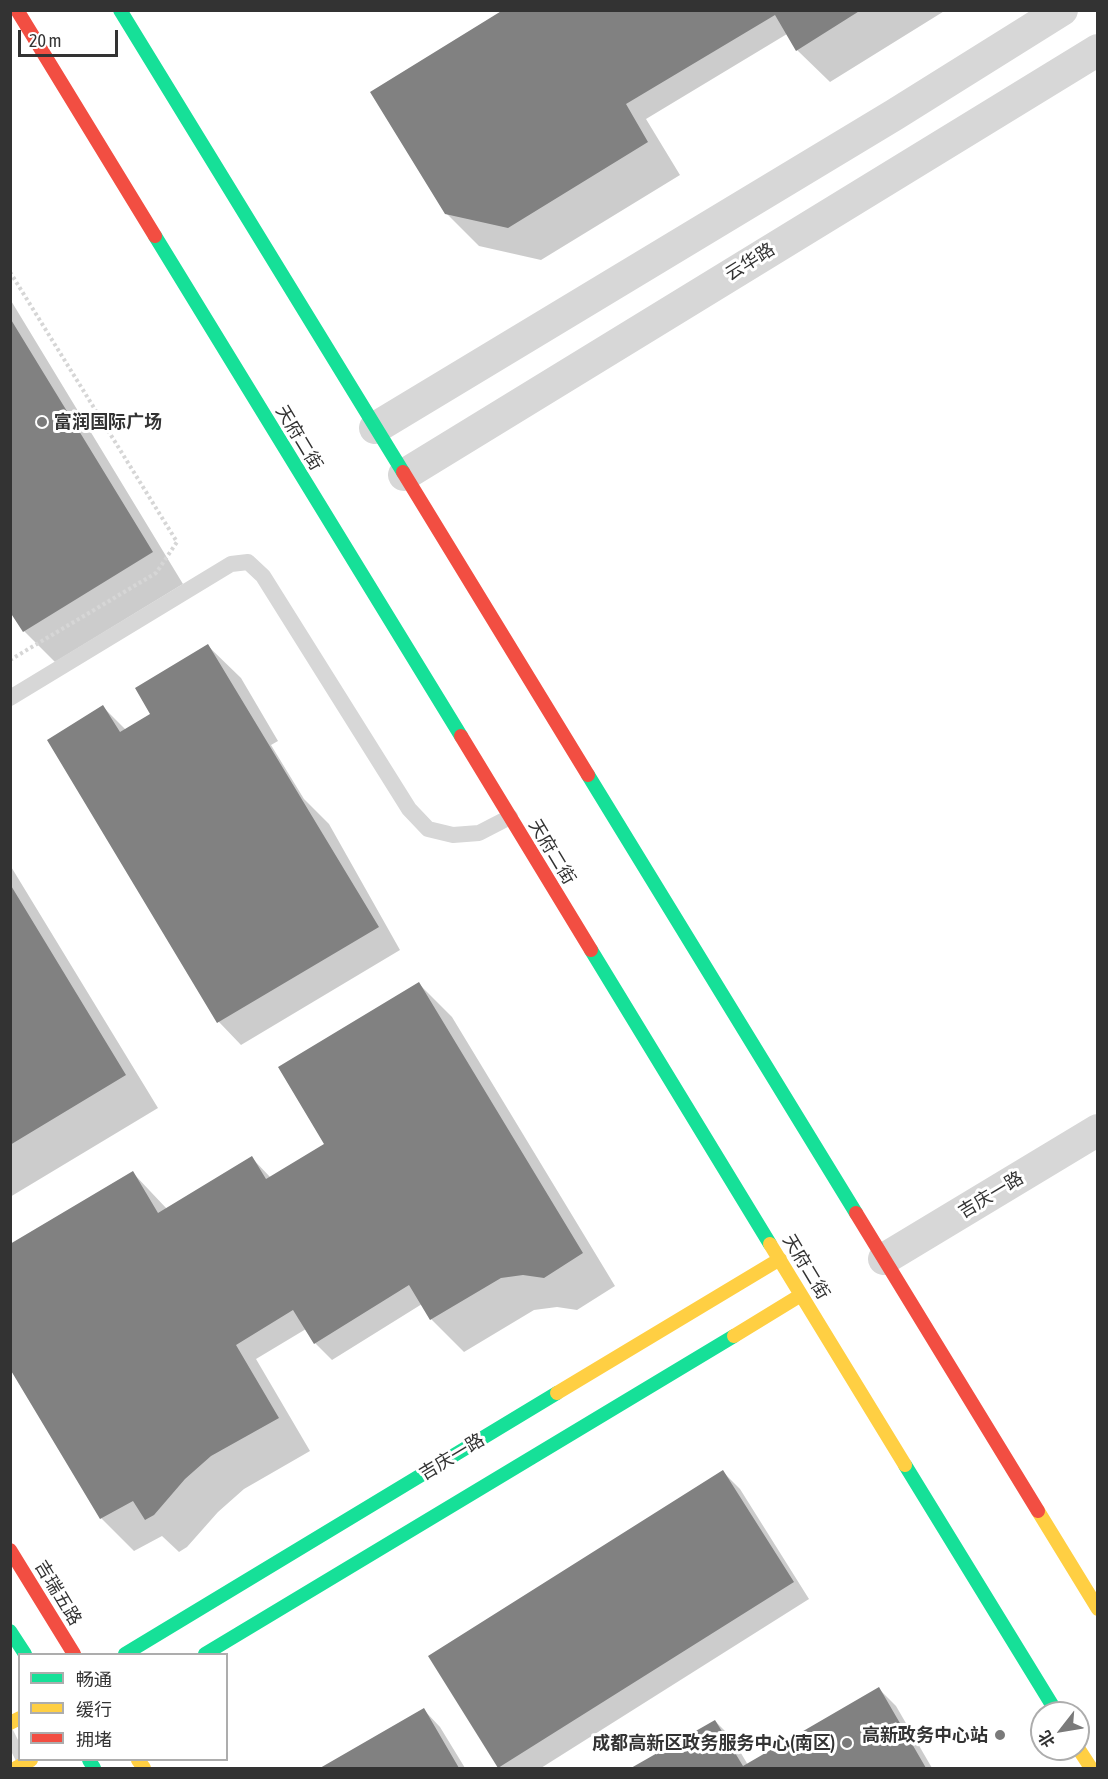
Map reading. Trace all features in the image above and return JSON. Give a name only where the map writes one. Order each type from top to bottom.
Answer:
[{"type":"main road","name":"天府二街","points":[[17,10],[1050,1701]]},
{"type":"main road","points":[[120,10],[1098,1609]]},
{"type":"main road","name":"吉庆一路","points":[[127,1653],[780,1259]]},
{"type":"main road","points":[[207,1653],[801,1295]]},
{"type":"main road","name":"吉瑞五路","points":[[10,1550],[74,1653]]},
{"type":"main road","points":[[10,1631],[24,1653]]},
{"type":"street","points":[[375,428],[894,115],[1062,10]]},
{"type":"street","name":"云华路","points":[[404,475],[1098,51]]},
{"type":"street","name":"吉庆一路","points":[[884,1259],[1098,1130]]},
{"type":"lane","points":[[10,698],[231,564],[248,562],[263,576],[409,809],[428,829],[453,835],[479,833],[510,817]]},
{"type":"path","points":[[10,272],[177,542],[156,573],[10,660]]},
{"type":"building","points":[[503,10],[861,10],[796,51],[775,15],[626,104],[648,142],[508,228],[445,214],[370,92]]},
{"type":"building","name":"富润国际广场","points":[[10,318],[153,552],[23,632],[10,612]]},
{"type":"building","points":[[208,644],[379,927],[217,1023],[47,740],[103,705],[120,732],[150,714],[135,688]]},
{"type":"building","points":[[10,884],[126,1075],[10,1145]]},
{"type":"building","points":[[419,982],[583,1253],[544,1278],[523,1275],[501,1278],[430,1320],[409,1285],[314,1344],[293,1310],[236,1345],[279,1418],[211,1456],[185,1479],[154,1515],[145,1520],[133,1501],[100,1519],[10,1369],[10,1244],[133,1171],[158,1213],[252,1156],[266,1179],[324,1144],[278,1067]]},
{"type":"building","points":[[723,1470],[794,1582],[498,1768],[428,1656]]},
{"type":"building","name":"成都高新区政务服务中心(南区)","points":[[879,1687],[926,1768],[631,1768],[715,1720],[743,1766]]},
{"type":"building","points":[[424,1708],[459,1768],[320,1768]]},
{"type":"tunnel","points":[[10,1749],[18,1745]]},
{"type":"traffic: fast","points":[[120,10],[403,472]]},
{"type":"traffic: fast","points":[[155,236],[461,736]]},
{"type":"traffic: fast","points":[[588,775],[856,1213]]},
{"type":"traffic: fast","points":[[591,950],[770,1244]]},
{"type":"traffic: fast","points":[[207,1653],[734,1336]]},
{"type":"traffic: fast","points":[[127,1653],[557,1393]]},
{"type":"traffic: fast","points":[[905,1465],[1050,1701]]},
{"type":"traffic: fast","points":[[10,1631],[24,1653]]},
{"type":"traffic: fast","points":[[90,1761],[94,1768]]},
{"type":"traffic: slow","points":[[770,1244],[905,1465]]},
{"type":"traffic: slow","points":[[557,1393],[780,1259]]},
{"type":"traffic: slow","points":[[734,1336],[801,1295]]},
{"type":"traffic: slow","points":[[1038,1511],[1098,1609]]},
{"type":"traffic: slow","points":[[10,1723],[18,1719]]},
{"type":"traffic: slow","points":[[16,1768],[29,1761]]},
{"type":"traffic: slow","points":[[139,1761],[144,1768]]},
{"type":"traffic: slow","points":[[1086,1761],[1091,1768]]},
{"type":"traffic: jam","points":[[17,10],[155,236]]},
{"type":"traffic: jam","points":[[403,472],[588,775]]},
{"type":"traffic: jam","points":[[461,736],[591,950]]},
{"type":"traffic: jam","points":[[856,1213],[1038,1511]]},
{"type":"traffic: jam","points":[[10,1550],[73,1653]]},
{"type":"place","name":"富润国际广场","points":[[42,422]]},
{"type":"place","name":"高新政务中心站","points":[[1000,1735]]},
{"type":"place","name":"成都高新区政务服务中心(南区)","points":[[847,1743]]}]
